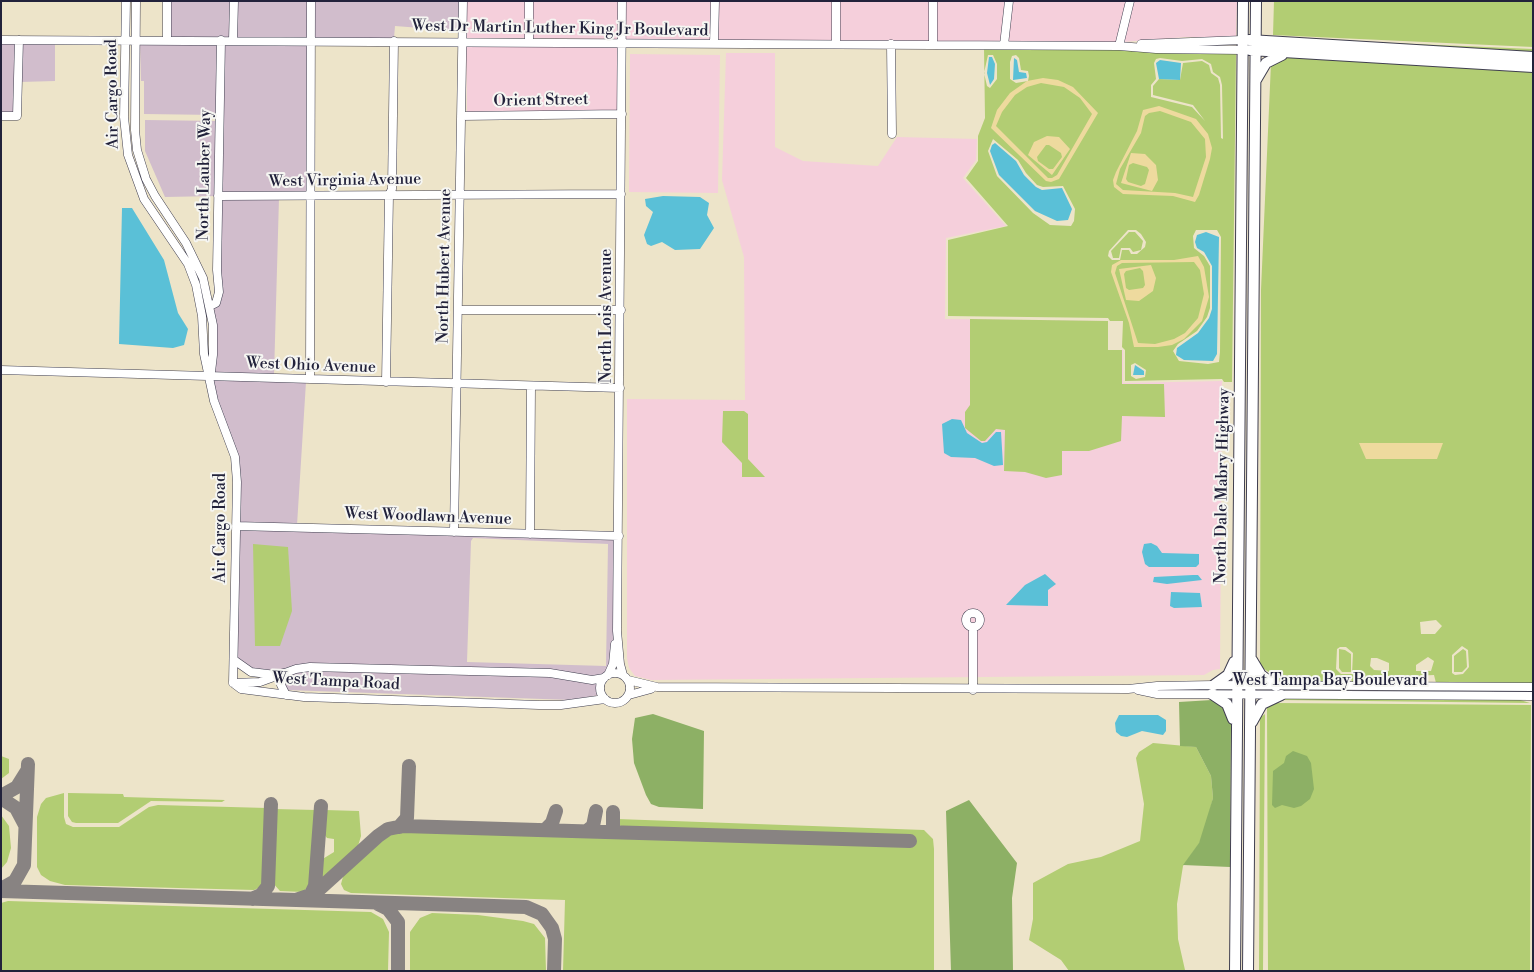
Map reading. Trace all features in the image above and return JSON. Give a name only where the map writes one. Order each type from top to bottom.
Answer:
[{"type":"main road","name":"North Dale Mabry Highway","points":[[1235,966],[1236,656],[1243,1]]},
{"type":"main road","name":"North Dale Mabry Highway","points":[[1248,966],[1256,1]]},
{"type":"main road","points":[[1242,45],[1355,46],[1533,57]]},
{"type":"main road","points":[[1255,45],[1288,54],[1533,67]]},
{"type":"main road","points":[[1255,83],[1266,63],[1288,54]]},
{"type":"main road","points":[[1240,369],[1253,369]]},
{"type":"main road","points":[[1236,656],[1228,675],[1214,689],[1227,704],[1236,728]]},
{"type":"main road","points":[[1250,725],[1262,704],[1278,690],[1260,675],[1251,656]]},
{"type":"main road","points":[[1235,966],[1248,966]]},
{"type":"street","name":"Air Cargo Road","points":[[126,1],[124,117],[128,156],[144,199],[192,273],[200,299],[204,354],[214,401],[234,458],[237,482],[233,683]]},
{"type":"street","name":"Air Cargo Road","points":[[136,1],[135,130],[140,160],[155,196],[198,264],[210,306],[214,355],[210,376]]},
{"type":"street","points":[[167,1],[167,40]]},
{"type":"street","points":[[233,40],[234,1]]},
{"type":"street","points":[[310,380],[311,1]]},
{"type":"street","name":"North Hubert Avenue","points":[[454,532],[463,1]]},
{"type":"street","points":[[529,1],[529,42]]},
{"type":"street","name":"North Lois Avenue","points":[[606,677],[613,664],[617,631],[622,1]]},
{"type":"street","points":[[714,44],[715,1]]},
{"type":"street","points":[[836,1],[836,44]]},
{"type":"street","points":[[933,1],[933,45]]},
{"type":"street","points":[[1004,45],[1009,1]]},
{"type":"street","points":[[1119,46],[1130,1]]},
{"type":"street","name":"West Dr Martin Luther King Jr Boulevard","points":[[1,40],[1119,46],[1186,40],[1242,45]]},
{"type":"street","points":[[1,116],[17,116],[19,40]]},
{"type":"street","name":"North Lauber Way","points":[[210,306],[216,303],[219,292],[216,270],[221,40]]},
{"type":"street","points":[[386,382],[394,41]]},
{"type":"street","points":[[892,44],[892,134]]},
{"type":"street","name":"Orient Street","points":[[461,116],[622,114]]},
{"type":"street","name":"West Virginia Avenue","points":[[218,196],[621,194]]},
{"type":"street","points":[[458,310],[621,310]]},
{"type":"street","name":"West Ohio Avenue","points":[[1,370],[620,388]]},
{"type":"street","points":[[530,534],[531,386]]},
{"type":"street","name":"West Woodlawn Avenue","points":[[236,526],[619,536]]},
{"type":"street","points":[[972,689],[973,627]]},
{"type":"street","name":"North Lois Avenue","points":[[617,631],[620,664],[626,678]]},
{"type":"street","points":[[234,660],[250,672],[279,674],[281,685],[286,695]]},
{"type":"street","name":"West Tampa Road","points":[[233,683],[260,682],[279,674],[310,667],[561,674],[592,680],[606,677]]},
{"type":"street","points":[[616,673],[626,678],[630,688],[629,695],[623,701],[616,703],[605,699],[600,690],[606,677],[616,673]]},
{"type":"street","name":"West Tampa Bay Boulevard","points":[[626,678],[657,687],[1236,690],[1278,690],[1324,686],[1533,687]]},
{"type":"street","name":"West Tampa Road","points":[[233,683],[241,689],[286,695],[551,705],[605,699]]},
{"type":"street","points":[[1324,686],[1324,695]]},
{"type":"street","points":[[1342,686],[1342,695]]},
{"type":"street","points":[[1398,686],[1398,695]]},
{"type":"street","points":[[1478,686],[1478,696]]},
{"type":"street","name":"West Tampa Bay Boulevard","points":[[629,695],[657,687]]},
{"type":"street","name":"West Tampa Bay Boulevard","points":[[1278,690],[1324,695],[1533,696]]},
{"type":"street","points":[[1517,696],[1533,701]]},
{"type":"shaded area","points":[[169,1],[231,1],[231,37],[169,38]]},
{"type":"shaded area","points":[[236,1],[308,1],[308,38],[236,37]]},
{"type":"shaded area","points":[[314,1],[460,1],[460,31],[395,26],[394,38],[314,38]]},
{"type":"shaded area","points":[[465,1],[527,1],[526,38],[466,38]]},
{"type":"shaded area","points":[[532,1],[620,1],[619,39],[532,38]]},
{"type":"shaded area","points":[[625,1],[712,1],[712,41],[624,39]]},
{"type":"shaded area","points":[[717,1],[833,1],[834,41],[717,41]]},
{"type":"shaded area","points":[[838,1],[931,1],[930,42],[839,41]]},
{"type":"shaded area","points":[[936,1],[1006,1],[1001,42],[936,42]]},
{"type":"shaded area","points":[[1011,1],[1127,1],[1117,42],[1007,42]]},
{"type":"shaded area","points":[[1133,1],[1237,1],[1236,37],[1186,37],[1123,42]]},
{"type":"shaded area","points":[[1,43],[16,43],[14,113],[1,113]]},
{"type":"shaded area","points":[[21,43],[55,43],[55,81],[20,82]]},
{"type":"shaded area","points":[[140,43],[218,43],[217,115],[144,114],[144,81],[141,81]]},
{"type":"shaded area","points":[[223,43],[308,44],[308,192],[221,193]]},
{"type":"shaded area","points":[[466,44],[619,45],[619,111],[467,113]]},
{"type":"shaded area","points":[[726,53],[775,53],[775,147],[803,161],[878,166],[897,137],[977,139],[976,160],[963,178],[1006,226],[946,238],[945,319],[1108,321],[1108,350],[1123,350],[1123,383],[1222,381],[1220,669],[1213,670],[1204,675],[651,680],[635,676],[629,668],[627,658],[627,399],[745,400],[744,257],[722,180]]},
{"type":"shaded area","points":[[630,54],[720,55],[718,193],[629,192]]},
{"type":"shaded area","points":[[145,120],[217,121],[216,196],[165,197],[145,151]]},
{"type":"shaded area","points":[[279,198],[274,375],[213,373],[215,267],[221,199]]},
{"type":"shaded area","points":[[213,379],[306,382],[297,525],[239,523],[240,482]]},
{"type":"shaded area","points":[[239,529],[615,539],[615,631],[610,663],[605,674],[595,677],[553,671],[282,669],[276,672],[251,669],[237,659]],"holes":[[[473,538],[608,544],[606,666],[467,662],[471,541]]]},
{"type":"shaded area","points":[[310,670],[561,677],[599,683],[599,695],[571,700],[286,690],[285,675]]},
{"type":"green space","points":[[1274,1],[1533,1],[1533,47],[1273,35]]},
{"type":"green space","points":[[1273,38],[1533,49],[1533,54]]},
{"type":"green space","points":[[984,48],[1119,49],[1236,53],[1232,382],[1224,382],[1222,379],[1125,381],[1125,350],[1122,347],[1123,321],[1110,321],[1108,318],[948,316],[948,240],[1008,226],[966,178],[978,161],[978,136],[985,118],[984,75],[987,86],[990,88],[997,79],[997,64],[993,55],[988,55],[984,71]],"holes":[[[1016,55],[1019,58],[1021,70],[1028,71],[1028,81],[1016,83],[1010,79],[1012,56]],[[1160,58],[1182,61],[1202,59],[1211,64],[1213,72],[1220,77],[1222,85],[1223,139],[1221,138],[1220,85],[1218,78],[1211,73],[1209,65],[1202,61],[1183,63],[1180,80],[1159,79],[1153,86],[1153,95],[1193,105],[1205,121],[1192,107],[1151,97],[1151,85],[1156,79],[1154,63],[1156,59]],[[993,139],[1018,160],[1037,185],[1043,187],[1063,186],[1075,209],[1074,221],[1071,226],[1050,225],[1033,213],[997,176],[988,151]],[[1128,230],[1136,230],[1146,242],[1145,247],[1137,254],[1131,254],[1129,250],[1122,250],[1120,260],[1112,260],[1108,256],[1109,251]],[[1196,230],[1217,230],[1221,237],[1220,352],[1219,362],[1208,364],[1179,361],[1173,351],[1178,344],[1197,331],[1207,317],[1210,308],[1210,266],[1204,256],[1194,248],[1193,236]],[[1135,363],[1146,370],[1145,377],[1136,379],[1131,376],[1131,365]]]},
{"type":"green space","points":[[1288,57],[1533,70],[1533,684],[1436,683],[1434,675],[1412,676],[1411,683],[1396,683],[1394,676],[1369,676],[1368,683],[1352,683],[1351,676],[1331,676],[1328,680],[1332,683],[1280,683],[1280,680],[1260,666],[1261,290],[1271,63]],"holes":[[[1436,620],[1442,626],[1435,634],[1421,634],[1420,622]],[[1462,646],[1468,650],[1469,667],[1463,674],[1455,675],[1452,673],[1452,655]],[[1346,647],[1353,653],[1352,674],[1341,674],[1336,669],[1337,649]],[[1428,657],[1434,661],[1431,671],[1416,671],[1416,665]],[[1371,658],[1377,658],[1389,663],[1389,671],[1374,670],[1370,666]]]},
{"type":"green space","points":[[1129,232],[1135,232],[1143,241],[1141,250],[1133,252],[1130,248],[1121,248],[1119,258],[1113,258],[1111,251]]},
{"type":"green space","points":[[970,319],[1108,321],[1108,350],[1122,350],[1122,384],[1164,384],[1165,417],[1122,416],[1121,441],[1089,451],[1062,451],[1062,475],[1046,478],[1025,472],[1004,471],[1005,430],[996,429],[985,441],[981,441],[965,428],[965,412],[970,405]]},
{"type":"green space","points":[[723,411],[744,411],[748,414],[748,459],[765,477],[742,477],[742,463],[722,442]]},
{"type":"green space","points":[[253,544],[288,547],[292,611],[280,646],[255,646]]},
{"type":"green space","points":[[1339,649],[1351,654],[1351,672],[1342,672],[1339,668]]},
{"type":"green space","points":[[1463,649],[1466,651],[1467,667],[1462,672],[1454,672],[1454,656]]},
{"type":"green space","points":[[1281,698],[1517,699],[1530,703],[1281,700]]},
{"type":"green space","points":[[1212,700],[1222,704],[1231,721],[1230,867],[1183,865],[1199,843],[1213,798],[1211,776],[1196,747],[1180,746],[1179,702]]},
{"type":"green space","points":[[1275,703],[1531,705],[1530,971],[1268,971],[1267,706]]},
{"type":"green space","points":[[653,714],[704,731],[703,809],[659,807],[651,804],[646,795],[634,763],[632,739],[635,718]]},
{"type":"green space","points":[[1265,714],[1263,971],[1259,971],[1260,718]]},
{"type":"green space","points":[[1153,743],[1196,747],[1211,776],[1213,798],[1207,822],[1199,844],[1183,866],[1177,904],[1178,939],[1185,970],[1069,971],[1061,960],[1029,940],[1033,919],[1033,883],[1068,864],[1101,857],[1140,841],[1144,804],[1136,758],[1139,752]]},
{"type":"green space","points":[[1293,751],[1307,756],[1311,763],[1314,789],[1310,799],[1301,806],[1294,808],[1282,805],[1275,808],[1272,805],[1273,771],[1284,763],[1286,756]]},
{"type":"green space","points":[[1,756],[9,759],[9,773],[1,779]]},
{"type":"green space","points":[[64,793],[64,817],[66,824],[73,827],[119,827],[149,807],[158,805],[267,808],[265,882],[261,887],[254,890],[65,885],[50,881],[41,875],[37,867],[37,817],[41,804],[46,798]]},
{"type":"green space","points":[[68,793],[123,794],[124,797],[225,800],[222,802],[151,801],[118,823],[76,823],[72,822],[68,816]]},
{"type":"green space","points":[[969,800],[1017,863],[1012,898],[1013,971],[951,971],[946,811]]},
{"type":"green space","points":[[274,809],[316,810],[311,883],[303,892],[280,891],[272,882]]},
{"type":"green space","points":[[325,810],[359,811],[361,836],[358,846],[321,880],[321,860],[334,852],[334,839],[327,838],[324,834]]},
{"type":"green space","points":[[1,815],[9,826],[11,848],[7,862],[1,869]]},
{"type":"green space","points":[[617,819],[924,830],[933,839],[934,849],[934,971],[563,971],[565,900],[351,893],[344,890],[341,884],[344,873],[377,842],[390,834],[404,831],[911,845],[911,836],[622,827],[617,823]]},
{"type":"green space","points":[[8,901],[371,912],[383,919],[389,932],[388,971],[1,971],[1,903]]},
{"type":"green space","points":[[432,913],[478,915],[534,924],[545,938],[546,971],[410,971],[410,932],[420,918]]},
{"type":"sand","points":[[1043,78],[1058,80],[1073,87],[1098,113],[1059,179],[1051,182],[1046,181],[991,128],[997,110],[1010,93],[1027,81]],"holes":[[[1041,83],[1064,87],[1080,98],[1092,114],[1057,175],[1048,178],[996,126],[1002,112],[1015,95],[1027,87]]]},
{"type":"sand","points":[[1159,106],[1196,119],[1208,134],[1212,148],[1210,159],[1195,202],[1173,196],[1123,194],[1114,187],[1113,180],[1116,172],[1137,131],[1143,110]],"holes":[[[1160,111],[1191,122],[1205,139],[1206,157],[1193,197],[1175,193],[1123,190],[1116,184],[1120,169],[1141,133],[1145,116],[1149,113]]]},
{"type":"sand","points":[[1047,136],[1059,137],[1070,149],[1052,175],[1028,155],[1034,142]],"holes":[[[1046,145],[1061,153],[1062,157],[1053,169],[1049,169],[1038,161],[1037,157]]]},
{"type":"sand","points":[[1131,153],[1145,154],[1156,165],[1158,180],[1152,191],[1121,183]],"holes":[[[1133,163],[1147,167],[1149,170],[1145,184],[1141,186],[1128,182],[1126,179],[1129,165]]]},
{"type":"sand","points":[[1198,256],[1204,267],[1209,297],[1202,321],[1184,339],[1172,345],[1134,347],[1129,323],[1111,272],[1112,265],[1121,260],[1174,260]],"holes":[[[1194,262],[1200,270],[1204,294],[1198,318],[1185,333],[1174,339],[1155,344],[1138,343],[1115,273],[1117,266],[1122,263]]]},
{"type":"sand","points":[[1151,265],[1156,278],[1153,291],[1139,301],[1126,300],[1119,269]],"holes":[[[1140,268],[1143,271],[1145,285],[1143,288],[1129,290],[1126,288],[1124,274],[1126,271]]]},
{"type":"sand","points":[[1359,443],[1443,443],[1437,459],[1366,459]]},
{"type":"water","points":[[989,57],[992,57],[995,64],[994,79],[990,85],[987,73]]},
{"type":"water","points":[[1014,58],[1017,60],[1019,72],[1026,73],[1027,78],[1013,80]]},
{"type":"water","points":[[1160,60],[1181,63],[1180,80],[1159,79],[1156,63]]},
{"type":"water","points":[[995,143],[1016,161],[1024,175],[1036,187],[1042,190],[1062,188],[1072,209],[1068,220],[1057,221],[1035,211],[999,175],[990,151]]},
{"type":"water","points":[[663,196],[700,197],[709,203],[707,215],[714,228],[700,249],[675,250],[662,242],[651,246],[647,244],[644,235],[653,212],[646,206],[645,199]]},
{"type":"water","points":[[122,208],[132,208],[164,260],[178,313],[188,329],[184,345],[173,348],[119,344]]},
{"type":"water","points":[[1206,232],[1219,237],[1217,354],[1213,361],[1184,360],[1176,355],[1177,348],[1198,333],[1209,318],[1212,309],[1212,266],[1204,252],[1197,248],[1195,242],[1197,235]]},
{"type":"water","points":[[1135,365],[1144,371],[1144,375],[1133,375]]},
{"type":"water","points":[[952,419],[961,420],[967,433],[982,443],[987,442],[996,432],[1001,432],[1003,465],[994,466],[975,458],[951,457],[944,453],[942,424]]},
{"type":"water","points":[[1151,543],[1157,546],[1162,553],[1199,554],[1199,564],[1196,567],[1149,567],[1145,564],[1142,552],[1144,544]]},
{"type":"water","points":[[1045,574],[1056,584],[1048,590],[1048,606],[1006,605],[1025,585]]},
{"type":"water","points":[[1198,575],[1202,580],[1167,584],[1153,582],[1154,577]]},
{"type":"water","points":[[1171,592],[1200,593],[1202,607],[1174,608],[1170,606]]},
{"type":"water","points":[[1119,715],[1158,715],[1166,720],[1166,731],[1163,735],[1142,731],[1127,737],[1121,736],[1116,732],[1115,723]]},
{"type":"taxiway","points":[[1,889],[15,881],[24,865],[28,764]]},
{"type":"taxiway","points":[[399,827],[407,818],[409,766]]},
{"type":"taxiway","points":[[1,796],[17,787],[27,771]]},
{"type":"taxiway","points":[[1,798],[16,808],[25,825]]},
{"type":"taxiway","points":[[252,899],[261,895],[268,886],[271,804]]},
{"type":"taxiway","points":[[310,896],[315,886],[321,806]]},
{"type":"taxiway","points":[[545,830],[552,823],[556,811]]},
{"type":"taxiway","points":[[587,831],[593,826],[596,811]]},
{"type":"taxiway","points":[[613,812],[613,832]]},
{"type":"taxiway","points":[[296,900],[314,894],[388,829],[403,826],[910,841]]},
{"type":"taxiway","points":[[1,891],[526,907],[542,914],[552,928],[555,939],[554,971]]},
{"type":"taxiway","points":[[378,904],[388,909],[398,922],[398,971]]}]
